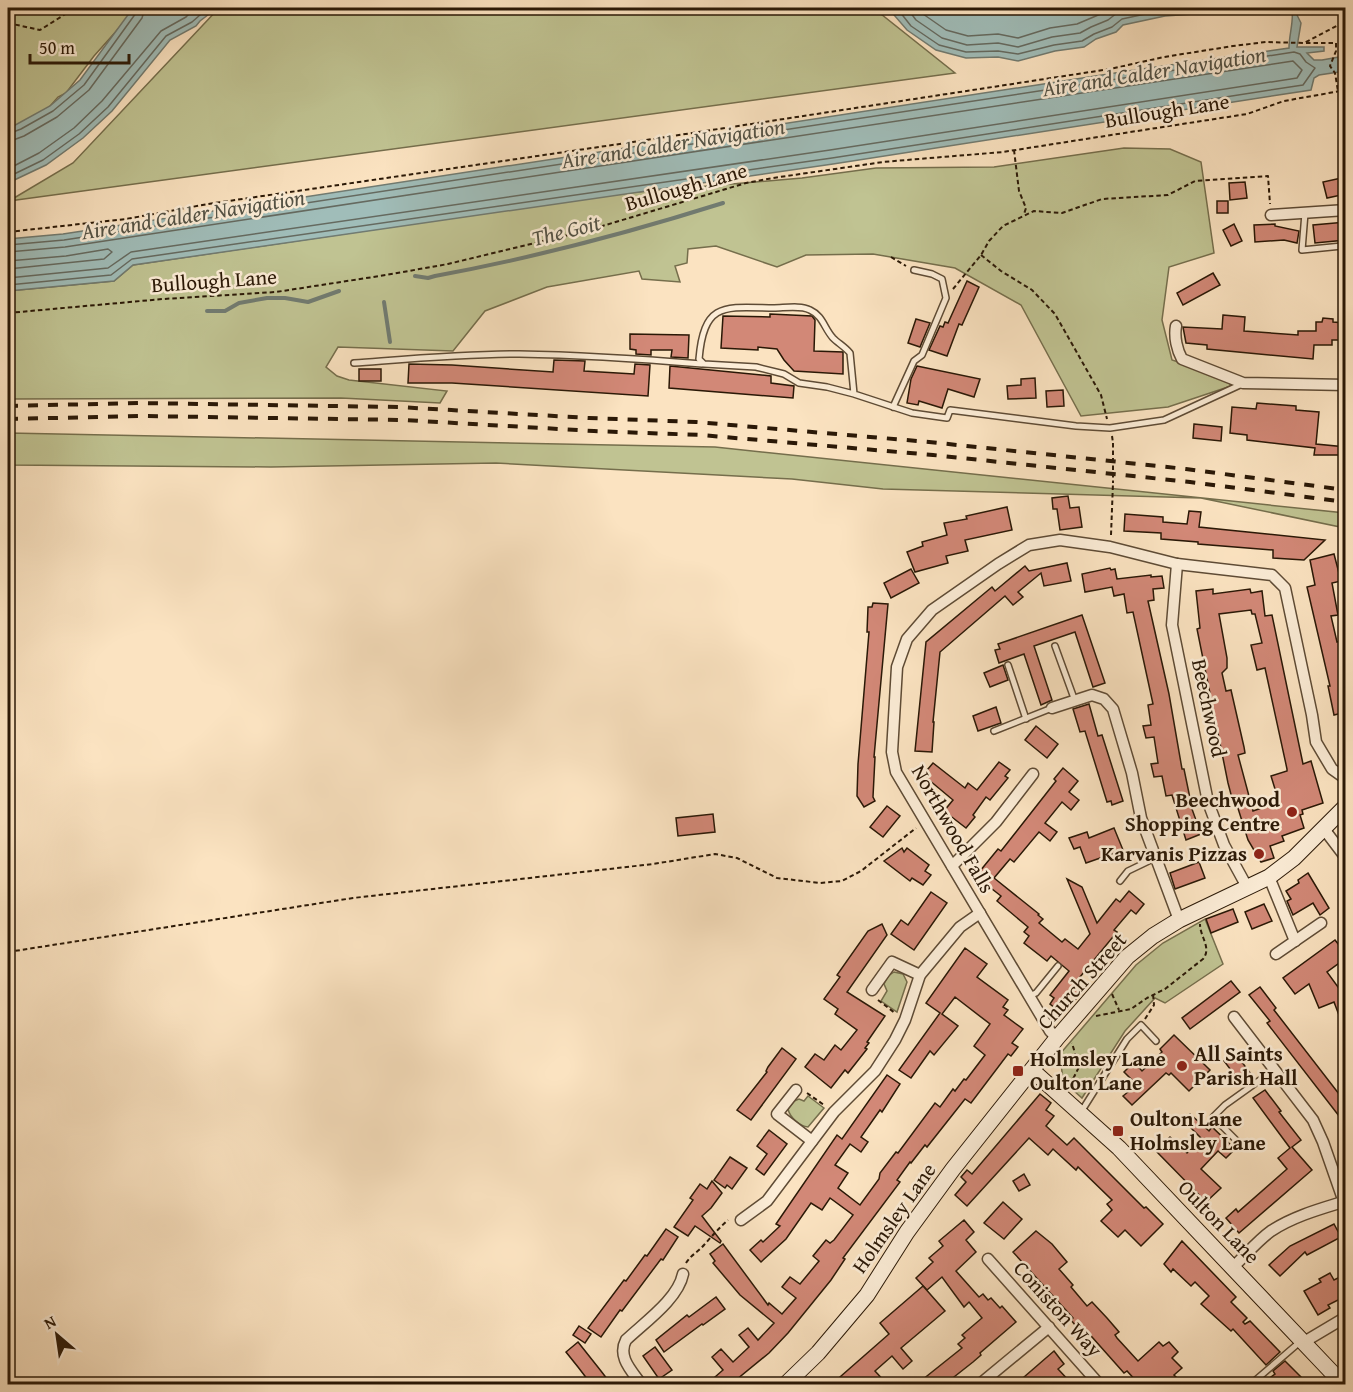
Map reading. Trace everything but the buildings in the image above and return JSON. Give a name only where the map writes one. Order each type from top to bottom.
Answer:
[{"type":"street","points":[[1271,215],[1346,210]]},
{"type":"street","points":[[1176,326],[1174,332],[1182,359],[1243,383],[1346,385]]},
{"type":"street","name":"Northwood Falls","points":[[1057,1038],[1050,1031],[896,772],[892,752],[897,667],[907,639],[932,610],[1029,545],[1060,540],[1110,547]]},
{"type":"street","points":[[1110,547],[1177,564],[1272,575],[1286,588],[1316,742],[1332,770],[1346,779]]},
{"type":"street","name":"Beechwood","points":[[1177,564],[1172,626],[1208,802],[1224,845],[1247,887]]},
{"type":"street","points":[[1052,708],[1092,695],[1109,703],[1113,709],[1132,773],[1141,818],[1179,920]]},
{"type":"street","points":[[952,866],[996,822],[1033,774]]},
{"type":"street","name":"Church Street","points":[[1033,1071],[1057,1038],[1127,957],[1152,936],[1179,920],[1269,877],[1294,858],[1346,806]]},
{"type":"street","points":[[1324,829],[1346,858]]},
{"type":"street","points":[[1269,877],[1295,941]]},
{"type":"street","points":[[741,1220],[767,1201],[834,1112],[875,1071],[895,1040],[920,975],[960,927],[980,913]]},
{"type":"street","points":[[1276,954],[1321,923]]},
{"type":"street","points":[[872,990],[892,962],[920,975]]},
{"type":"street","points":[[1233,1267],[1269,1232],[1309,1212],[1345,1202],[1313,1120],[1234,1017]]},
{"type":"street","name":"Oulton Lane","points":[[1033,1071],[1119,1148],[1343,1384]]},
{"type":"street","name":"Holmsley Lane","points":[[786,1384],[818,1353],[867,1294],[907,1232],[953,1169],[1033,1071]]},
{"type":"street","points":[[796,1090],[777,1114],[812,1141]]},
{"type":"street","name":"Coniston Way","points":[[988,1260],[1099,1384]]},
{"type":"street","points":[[641,1384],[625,1362],[624,1345],[634,1332],[681,1286],[683,1274]]},
{"type":"street","points":[[1303,1341],[1346,1317]]},
{"type":"street","points":[[980,1384],[1049,1327]]},
{"type":"lane","points":[[1305,213],[1302,250],[1342,246]]},
{"type":"lane","points":[[893,407],[914,361],[922,355],[946,298],[942,279],[914,270]]},
{"type":"lane","points":[[704,364],[699,359],[700,339],[709,318],[722,310],[735,307],[808,308],[821,317],[834,339],[850,353],[854,394]]},
{"type":"lane","points":[[354,363],[443,356],[518,354],[621,357],[756,367],[784,374],[799,384],[827,387],[912,413],[947,418],[950,410],[1076,426],[1110,428],[1164,420],[1243,383]]},
{"type":"lane","points":[[1055,646],[1074,701]]},
{"type":"lane","points":[[1008,665],[1026,719]]},
{"type":"lane","points":[[994,731],[1052,708]]},
{"type":"lane","points":[[1120,881],[1128,871],[1155,858]]},
{"type":"lane","points":[[1029,996],[1036,993],[1058,966]]},
{"type":"lane","points":[[1080,1113],[1127,1039],[1141,1025],[1156,1041]]},
{"type":"lane","points":[[1240,1144],[1213,1117],[1275,1069]]},
{"type":"lane","points":[[1251,1384],[1303,1341]]},
{"type":"path","points":[[8,23],[39,30],[75,8]]},
{"type":"path","points":[[1302,43],[1346,21]]},
{"type":"path","points":[[8,232],[126,219],[219,202],[1118,68],[1260,43],[1336,43],[1336,51],[1330,66],[1335,73],[1338,92]]},
{"type":"path","name":"Bullough Lane","points":[[8,313],[163,299],[276,292],[448,264],[588,230],[736,186],[773,178],[883,162],[1014,150],[1247,114],[1284,101],[1346,90]]},
{"type":"path","points":[[1014,150],[1020,191],[1026,208],[1024,216]]},
{"type":"path","points":[[946,298],[1003,226],[1034,211],[1062,213],[1102,199],[1168,195],[1195,181],[1268,176],[1271,215]]},
{"type":"path","points":[[981,255],[1000,272],[1032,290],[1055,314],[1101,395],[1110,428]]},
{"type":"path","points":[[891,257],[914,270]]},
{"type":"path","points":[[1110,547],[1113,442]]},
{"type":"path","points":[[8,952],[353,898],[653,864],[716,854],[737,858],[777,878],[820,883],[842,881],[861,871],[925,821]]},
{"type":"path","points":[[1063,1098],[1079,1067],[1074,1055],[1072,1022],[1131,1009],[1175,981],[1207,954],[1207,948],[1200,933],[1200,909]]},
{"type":"path","points":[[872,990],[880,1003],[904,1020]]},
{"type":"path","points":[[1141,1025],[1154,1005],[1153,994]]},
{"type":"path","points":[[796,1090],[809,1094],[834,1112]]},
{"type":"path","points":[[683,1274],[685,1264],[713,1234],[735,1214],[741,1220]]},
{"type":"green space","points":[[8,8],[137,8],[94,56],[66,93],[58,97],[36,122],[8,133]]},
{"type":"green space","points":[[219,8],[889,8],[881,14],[955,73],[9,201],[73,163]]},
{"type":"green space","points":[[1124,148],[1170,149],[1201,162],[1214,253],[1169,267],[1162,320],[1172,360],[1226,378],[1231,386],[1168,407],[1081,416],[1021,305],[955,268],[873,254],[806,255],[777,267],[716,246],[688,249],[687,263],[675,266],[680,282],[642,279],[639,271],[547,287],[485,311],[453,351],[338,347],[326,367],[337,376],[349,380],[447,391],[440,403],[341,398],[8,399],[8,291],[114,281],[133,265],[614,194],[802,178],[876,168],[994,167]]},
{"type":"green space","points":[[8,433],[715,447],[1345,513],[1345,528],[1201,498],[883,489],[792,479],[496,463],[271,467],[8,465]]},
{"type":"green space","points":[[1205,919],[1223,964],[1165,1003],[1155,998],[1125,1031],[1082,1098],[1063,1081],[1060,1054],[1136,965],[1163,943]]},
{"type":"green space","points":[[894,972],[903,974],[907,982],[897,1012],[881,1001],[887,991],[884,984],[888,976]]},
{"type":"green space","points":[[808,1096],[824,1108],[808,1127],[796,1121],[788,1109],[794,1101],[799,1099],[804,1101]]},
{"type":"water","points":[[133,8],[217,8],[196,26],[170,40],[112,111],[83,138],[46,165],[8,183],[8,129],[50,106],[80,80]]},
{"type":"water","points":[[897,8],[1239,8],[1165,16],[1123,25],[1116,32],[1096,39],[1084,47],[1055,51],[1018,61],[998,57],[966,58],[936,50],[907,30],[894,15],[893,10]]},
{"type":"water","name":"Aire and Calder Navigation","points":[[1292,8],[1297,8],[1296,13],[1301,23],[1297,47],[1324,47],[1324,51],[1307,53],[1314,60],[1345,56],[1345,71],[1319,75],[1314,78],[1311,90],[833,164],[133,265],[114,281],[8,291],[8,239],[63,234],[1289,48]]},
{"type":"waterway","name":"The Goit","points":[[415,276],[428,278],[544,253],[652,225],[723,203]]},
{"type":"waterway","name":"The Goit","points":[[207,311],[225,311],[239,303],[267,298],[308,302],[339,291]]},
{"type":"waterway","points":[[384,302],[390,342]]},
{"type":"railway","points":[[8,406],[138,403],[398,407],[696,422],[929,442],[1186,469],[1346,490]]},
{"type":"railway","points":[[8,419],[142,416],[403,420],[701,435],[933,455],[1190,482],[1346,502]]},
{"type":"place","name":"Beechwood Shopping Centre","points":[[1292,812]]},
{"type":"place","name":"Karvanis Pizzas","points":[[1259,854]]},
{"type":"place","name":"All Saints Parish Hall","points":[[1182,1066]]},
{"type":"place","name":"Holmsley Lane Oulton Lane","points":[[1018,1071]]},
{"type":"place","name":"Oulton Lane Holmsley Lane","points":[[1118,1131]]}]
